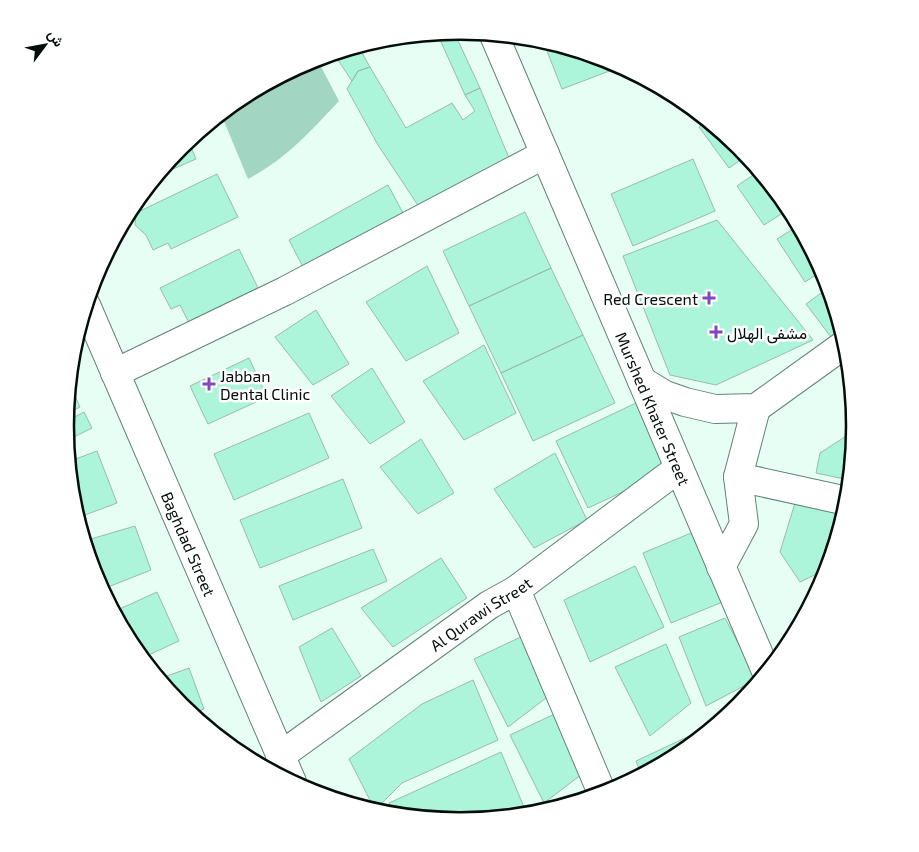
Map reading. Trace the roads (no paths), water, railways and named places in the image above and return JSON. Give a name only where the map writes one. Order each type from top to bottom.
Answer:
[{"type":"main road","name":"Murshed Khater Street","points":[[497,42],[763,665]]},
{"type":"main road","points":[[115,373],[285,292],[545,154]]},
{"type":"main road","name":"Baghdad Street","points":[[90,315],[287,771]]},
{"type":"main road","points":[[642,381],[665,395],[684,402],[715,409],[756,408],[838,349]]},
{"type":"main road","points":[[721,566],[744,524],[738,477],[756,408]]},
{"type":"main road","name":"Al Qurawi Street","points":[[280,756],[489,605],[516,590],[679,468]]},
{"type":"main road","points":[[738,477],[838,498]]},
{"type":"main road","points":[[516,590],[599,786]]},
{"type":"place","name":"Red Crescent","points":[[709,298]]},
{"type":"place","name":"مشفى الهلال","points":[[716,332]]},
{"type":"place","name":"Jabban Dental Clinic","points":[[209,384]]}]
